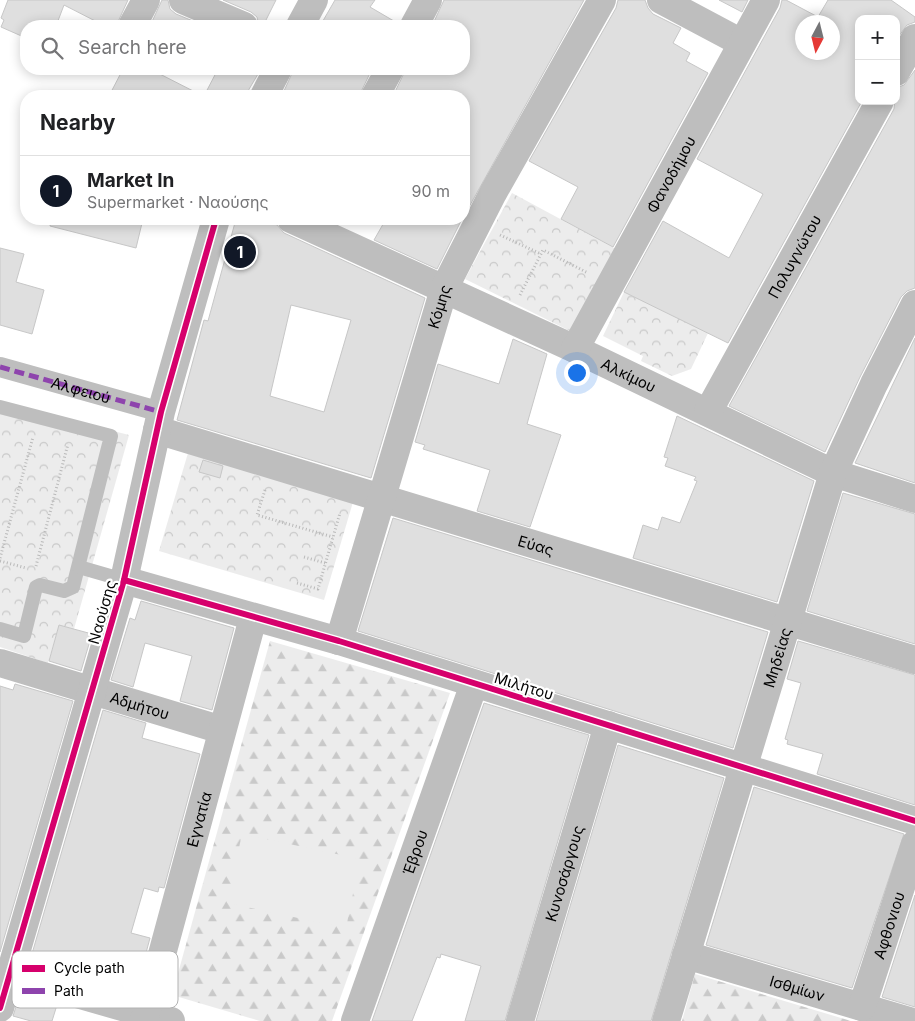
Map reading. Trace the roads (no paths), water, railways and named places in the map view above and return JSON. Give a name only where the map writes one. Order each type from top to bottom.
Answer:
[{"type":"street","points":[[135,20],[146,0]]},
{"type":"street","points":[[183,0],[230,20]]},
{"type":"street","points":[[303,20],[314,0]]},
{"type":"street","points":[[417,20],[428,0]]},
{"type":"street","name":"Κόμης","points":[[339,641],[444,289],[477,225],[602,0]]},
{"type":"street","points":[[661,0],[742,43]]},
{"type":"street","name":"Φανοδήμου","points":[[575,350],[766,0]]},
{"type":"street","points":[[900,65],[915,38]]},
{"type":"street","points":[[267,90],[275,75]]},
{"type":"street","points":[[378,90],[387,75]]},
{"type":"street","name":"Πολυγνώτου","points":[[708,412],[878,105]]},
{"type":"street","name":"Ναούσης","points":[[0,1008],[5,973],[93,691],[124,580],[159,421],[214,225]]},
{"type":"street","name":"Αλκίμου","points":[[309,225],[708,412],[833,473],[915,499]]},
{"type":"street","name":"Μηδείας","points":[[666,1021],[833,473],[874,384],[915,304]]},
{"type":"street","name":"Αλφειού","points":[[0,367],[159,421]]},
{"type":"street","name":"Εύας","points":[[159,421],[382,498],[789,620],[915,660]]},
{"type":"street","name":"Μιλήτου","points":[[124,580],[339,641],[915,821]]},
{"type":"street","name":"Εγνατία","points":[[163,951],[253,618]]},
{"type":"street","name":"Αδμήτου","points":[[0,663],[222,730]]},
{"type":"street","name":"Έβρου","points":[[355,1021],[474,684]]},
{"type":"street","name":"Κυνοσάργους","points":[[520,1021],[608,725]]},
{"type":"street","name":"Αφθονιου","points":[[862,1007],[915,844]]},
{"type":"street","name":"Ισθμίων","points":[[686,954],[909,1021]]},
{"type":"street","points":[[114,1008],[145,1018],[172,1021]]},
{"type":"lane","points":[[0,407],[111,436],[73,587],[64,591],[40,585],[36,587],[24,636],[0,630]]},
{"type":"lane","points":[[79,568],[124,580]]},
{"type":"place","name":"Market In","points":[[240,252]]}]
